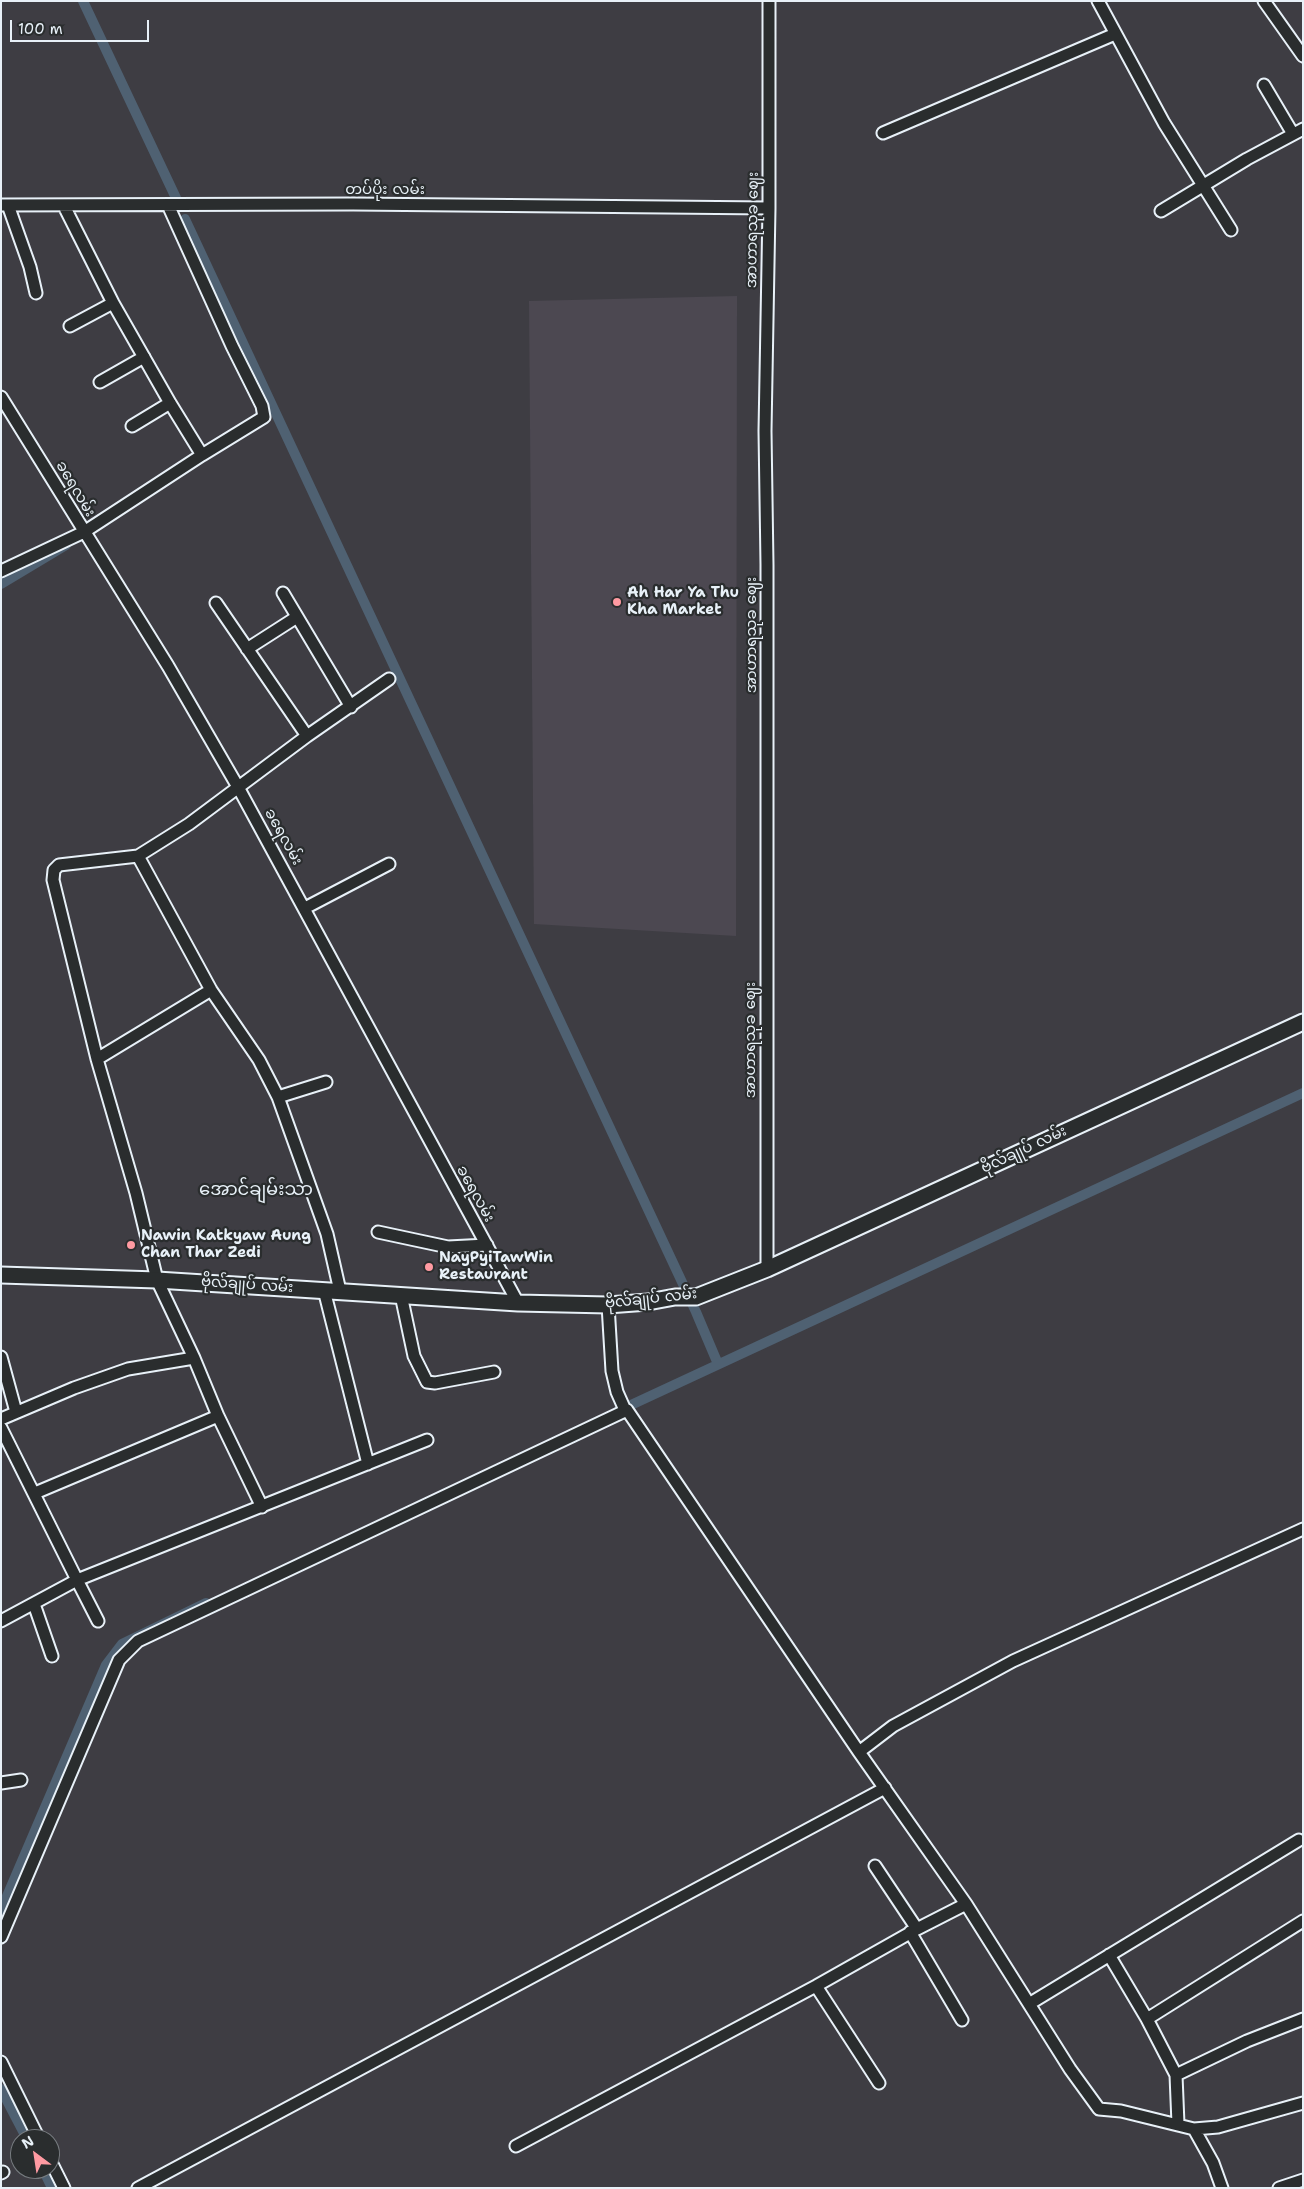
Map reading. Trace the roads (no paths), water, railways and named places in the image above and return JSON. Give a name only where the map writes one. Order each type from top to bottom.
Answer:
[{"type":"main road","name":"ဗိုလ်ချုပ် လမ်း","points":[[1,1275],[157,1280],[518,1303],[608,1305],[648,1302],[675,1297],[696,1297],[767,1269],[1303,1022]]},
{"type":"street","name":"အာဟာရသုခ ဈေး","points":[[767,1269],[766,431],[769,1]]},
{"type":"street","points":[[1098,1],[1164,123],[1230,230]]},
{"type":"street","points":[[1264,1],[1303,56]]},
{"type":"street","points":[[883,133],[1115,34]]},
{"type":"street","points":[[1161,211],[1298,132],[1264,85]]},
{"type":"street","name":"တပ်ပိုး လမ်း","points":[[4,205],[353,204],[769,208]]},
{"type":"street","points":[[4,205],[30,267],[36,293]]},
{"type":"street","points":[[1,570],[84,532],[202,455],[262,420],[264,412],[168,205]]},
{"type":"street","points":[[64,206],[113,303],[202,455]]},
{"type":"street","points":[[70,326],[113,303]]},
{"type":"street","points":[[100,382],[144,357]]},
{"type":"street","name":"ခရေလမ်း","points":[[1,397],[168,666],[238,786],[518,1303]]},
{"type":"street","points":[[132,426],[170,403]]},
{"type":"street","points":[[283,592],[351,707]]},
{"type":"street","points":[[216,603],[307,736]]},
{"type":"street","points":[[247,649],[297,616]]},
{"type":"street","points":[[262,1506],[218,1416],[194,1358],[157,1280],[136,1193],[97,1059],[54,880],[54,870],[59,865],[138,856],[189,824],[238,786],[389,679]]},
{"type":"street","points":[[138,856],[211,990],[255,1054],[278,1097],[327,1234],[340,1291]]},
{"type":"street","points":[[305,908],[389,864]]},
{"type":"street","points":[[97,1059],[211,990]]},
{"type":"street","points":[[278,1097],[326,1082]]},
{"type":"street","points":[[378,1232],[448,1247],[487,1245]]},
{"type":"street","points":[[324,1290],[368,1464]]},
{"type":"street","points":[[401,1295],[414,1356],[427,1382],[435,1383],[494,1372]]},
{"type":"street","points":[[608,1305],[612,1370],[625,1408],[859,1752],[966,1904],[1070,2069],[1099,2109],[1122,2111],[1194,2129],[1218,2127],[1303,2103]]},
{"type":"street","points":[[1,1357],[16,1412]]},
{"type":"street","points":[[1,1419],[74,1388],[128,1369],[194,1358]]},
{"type":"street","points":[[1,1937],[119,1660],[138,1641],[625,1408]]},
{"type":"street","points":[[34,1493],[218,1416]]},
{"type":"street","points":[[1,1428],[98,1621]]},
{"type":"street","points":[[1,1621],[77,1580],[428,1440]]},
{"type":"street","points":[[859,1752],[893,1726],[1013,1661],[1303,1529]]},
{"type":"street","points":[[34,1604],[52,1656]]},
{"type":"street","points":[[1,1783],[22,1780]]},
{"type":"street","points":[[138,2188],[885,1788]]},
{"type":"street","points":[[1029,2004],[1299,1840]]},
{"type":"street","points":[[875,1866],[914,1930],[962,2020]]},
{"type":"street","points":[[516,2146],[816,1986],[914,1930],[966,1904]]},
{"type":"street","points":[[1147,2020],[1303,1921]]},
{"type":"street","points":[[1110,1955],[1176,2075],[1178,2124]]},
{"type":"street","points":[[816,1986],[879,2083]]},
{"type":"street","points":[[1176,2075],[1247,2041],[1303,2019]]},
{"type":"street","points":[[1,2062],[34,2129]]},
{"type":"street","points":[[1194,2129],[1213,2163],[1222,2188]]},
{"type":"street","points":[[1280,2188],[1303,2180]]},
{"type":"waterway","points":[[83,1],[176,198]]},
{"type":"waterway","points":[[185,219],[696,1312],[718,1364]]},
{"type":"waterway","points":[[1,584],[66,545]]},
{"type":"waterway","points":[[618,1411],[1303,1093]]},
{"type":"waterway","points":[[1,1910],[106,1665],[122,1644],[206,1603]]},
{"type":"waterway","points":[[1,2089],[22,2129]]},
{"type":"waterway","points":[[48,2179],[52,2188]]},
{"type":"place","name":"Ah Har Ya Thu Kha Market","points":[[617,602]]},
{"type":"place","name":"Nawin Katkyaw Aung Chan Thar Zedi","points":[[131,1245]]},
{"type":"place","name":"NayPyiTawWin Restaurant","points":[[429,1267]]},
{"type":"district","name":"အောင်ချမ်းသာ","points":[[256,1190]]}]
